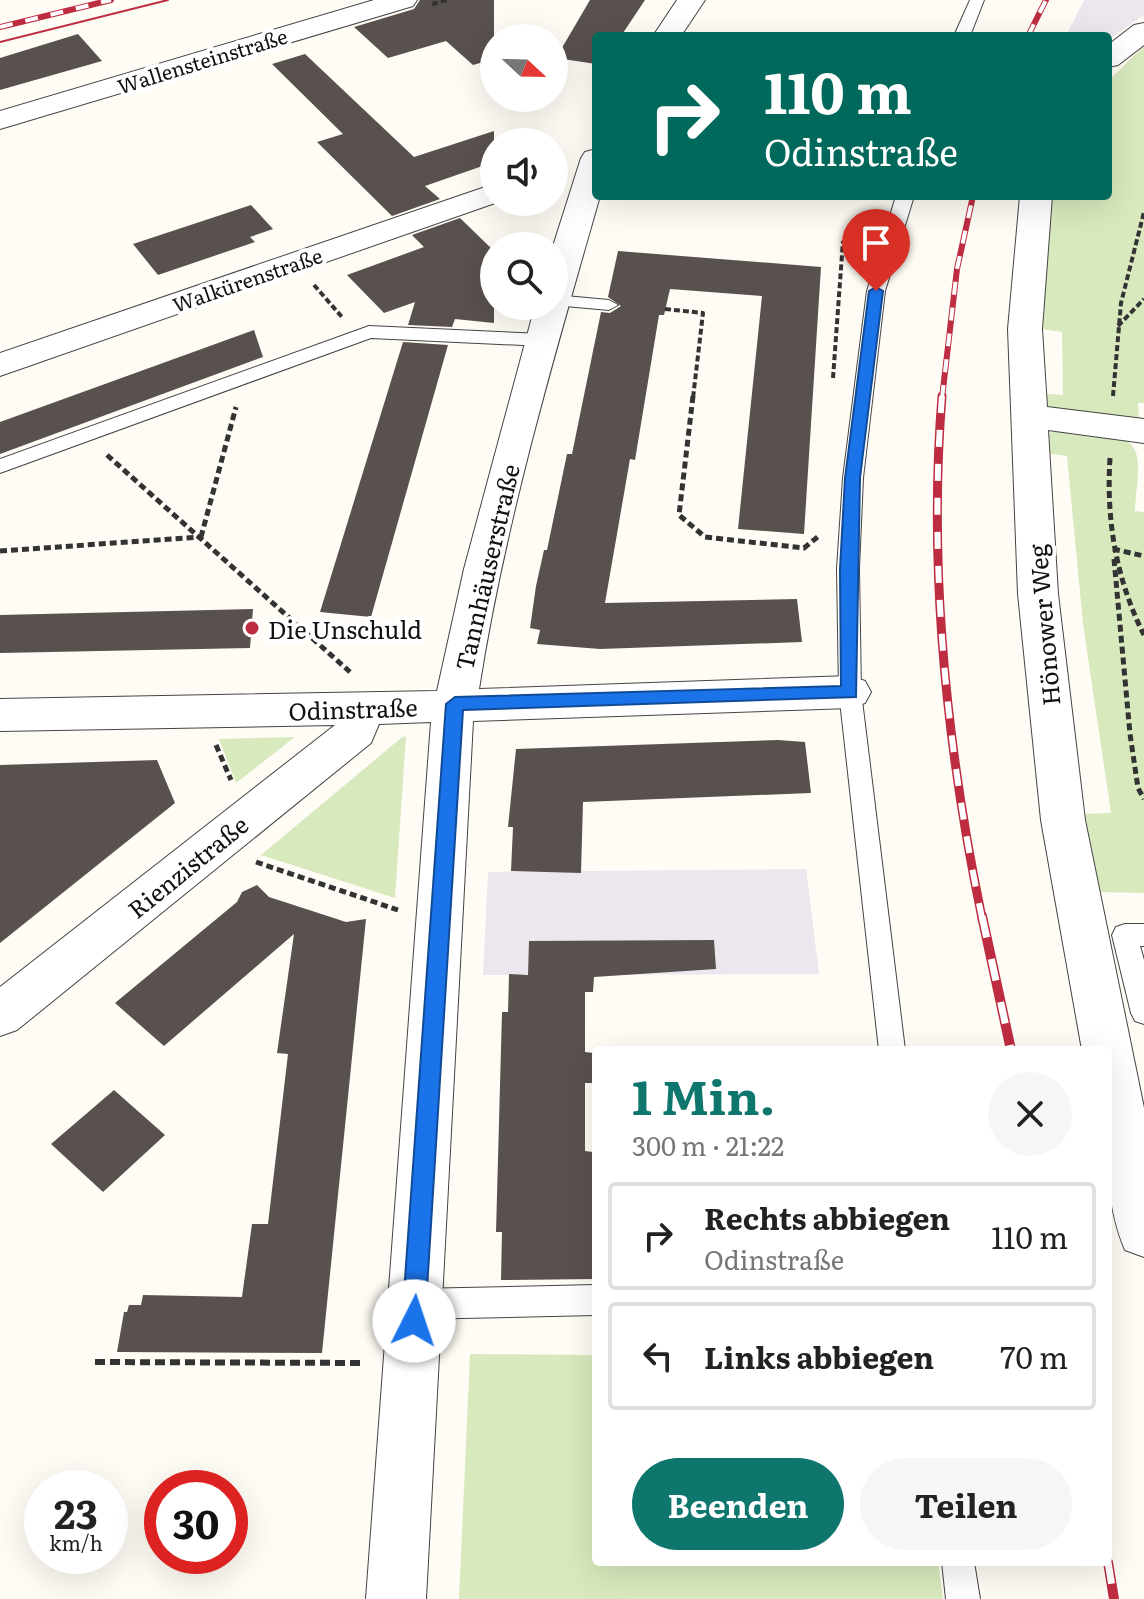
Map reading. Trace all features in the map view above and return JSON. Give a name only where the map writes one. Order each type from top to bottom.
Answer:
[{"type":"street","name":"Wallensteinstraße","points":[[0,120],[403,0]]},
{"type":"street","points":[[670,32],[691,0]]},
{"type":"street","points":[[1112,56],[1144,31]]},
{"type":"street","points":[[568,236],[584,164]]},
{"type":"street","name":"Walkürenstraße","points":[[0,365],[480,198]]},
{"type":"street","name":"Hönower Weg","points":[[1036,200],[1025,329],[1038,594],[1063,820],[1107,1046]]},
{"type":"street","name":"Tannhäuserstraße","points":[[396,1599],[455,704],[497,513],[548,323]]},
{"type":"street","points":[[1028,416],[1128,430]]},
{"type":"street","name":"Odinstraße","points":[[0,715],[358,693],[455,704],[850,692]]},
{"type":"street","name":"Rienzistraße","points":[[0,1015],[356,732],[358,693]]},
{"type":"street","points":[[1112,1052],[1144,1050]]},
{"type":"street","name":"Hönower Weg","points":[[1112,1072],[1144,1232]]},
{"type":"lane","points":[[964,32],[977,0]]},
{"type":"lane","points":[[892,1046],[850,692],[848,569],[853,478],[876,291],[904,200]]},
{"type":"lane","points":[[568,301],[609,305]]},
{"type":"lane","points":[[0,466],[359,335],[548,323]]},
{"type":"lane","points":[[1144,935],[1125,935],[1144,1013]]},
{"type":"lane","points":[[415,1304],[592,1300]]},
{"type":"lane","points":[[959,1566],[963,1599]]},
{"type":"path","points":[[1144,213],[1126,267],[1117,326],[1128,430],[1106,498],[1130,734],[1138,788],[1144,799]]},
{"type":"path","points":[[832,380],[843,241]]},
{"type":"path","points":[[293,263],[359,335]]},
{"type":"path","points":[[1117,326],[1144,299]]},
{"type":"path","points":[[665,309],[703,313],[679,515],[705,537],[804,548],[821,534]]},
{"type":"path","points":[[201,537],[236,406]]},
{"type":"path","points":[[85,436],[201,537],[358,693]]},
{"type":"path","points":[[0,551],[201,537]]},
{"type":"path","points":[[1113,547],[1144,556]]},
{"type":"path","points":[[1113,547],[1144,635]]},
{"type":"path","points":[[211,734],[236,792]]},
{"type":"path","points":[[249,857],[399,910]]},
{"type":"path","points":[[95,1362],[365,1363]]},
{"type":"shaded area","points":[[1084,0],[1144,0],[1144,15],[1112,37],[1112,32],[1068,32]]},
{"type":"shaded area","points":[[806,869],[819,974],[483,975],[488,872]]},
{"type":"green space","points":[[1144,46],[1144,403],[1138,403],[1139,423],[1052,411],[1038,393],[1063,395],[1062,332],[1040,329],[1052,200],[1112,200],[1112,77]]},
{"type":"green space","points":[[1046,434],[1112,434],[1131,444],[1136,453],[1135,511],[1144,512],[1144,893],[1097,892],[1080,814],[1111,813],[1083,624],[1067,456],[1044,453]]},
{"type":"green space","points":[[406,736],[395,898],[261,855],[401,738]]},
{"type":"green space","points":[[295,737],[236,783],[219,739]]},
{"type":"green space","points":[[470,1354],[592,1355],[592,1566],[939,1566],[943,1599],[459,1599]]},
{"type":"building","points":[[420,0],[494,0],[494,24],[480,24],[480,63],[473,65],[446,41],[388,58],[354,27],[414,9]]},
{"type":"building","points":[[590,0],[645,0],[624,32],[592,32],[592,63],[568,60],[568,38]]},
{"type":"building","points":[[78,34],[102,61],[0,90],[0,58]]},
{"type":"building","points":[[305,54],[414,157],[480,136],[480,167],[425,186],[440,199],[392,216],[317,142],[343,134],[272,64]]},
{"type":"building","points":[[251,205],[273,229],[250,237],[255,242],[158,275],[133,244]]},
{"type":"building","points":[[460,218],[480,237],[480,320],[494,320],[494,323],[455,319],[452,327],[408,325],[415,302],[384,313],[347,275],[424,247],[412,235]]},
{"type":"building","points":[[618,251],[821,267],[804,534],[738,529],[762,296],[670,289],[664,315],[659,315],[635,460],[630,459],[605,603],[797,599],[802,642],[600,649],[537,644],[540,630],[530,628],[536,586],[544,550],[547,550],[567,454],[572,454],[601,312],[610,313],[621,306],[608,297]]},
{"type":"building","points":[[254,330],[263,357],[0,454],[0,422]]},
{"type":"building","points":[[403,342],[448,345],[371,617],[320,612]]},
{"type":"building","points":[[253,609],[250,648],[0,653],[0,615]]},
{"type":"building","points":[[778,740],[805,742],[811,793],[583,802],[581,873],[511,871],[513,827],[508,827],[516,749]]},
{"type":"building","points":[[157,760],[175,803],[0,943],[0,765]]},
{"type":"building","points":[[257,885],[269,897],[346,922],[366,919],[322,1353],[117,1352],[124,1312],[127,1312],[129,1305],[141,1305],[143,1295],[242,1297],[252,1224],[268,1224],[288,1054],[277,1053],[294,934],[164,1046],[115,1003],[237,902],[242,892]]},
{"type":"building","points":[[714,940],[716,969],[594,977],[593,992],[585,992],[585,1052],[592,1053],[592,1083],[585,1083],[585,1151],[592,1152],[592,1279],[501,1280],[502,1232],[496,1232],[502,1012],[508,1012],[509,974],[528,975],[529,941]]},
{"type":"building","points":[[114,1090],[165,1135],[103,1192],[51,1144]]},
{"type":"tram line","points":[[0,42],[168,0]]},
{"type":"railway","points":[[0,27],[111,0]]},
{"type":"railway","points":[[1030,32],[1046,0]]},
{"type":"railway","points":[[942,398],[957,269],[972,200]]},
{"type":"railway","points":[[942,396],[938,461],[939,593],[950,724],[982,918]]},
{"type":"railway","points":[[982,916],[1010,1046]]},
{"type":"railway","points":[[1109,1566],[1114,1599]]},
{"type":"place","name":"Die Unschuld","points":[[252,628]]},
{"type":"route","points":[[414,1321],[455,704],[850,692],[848,569],[853,478],[876,291]]}]
